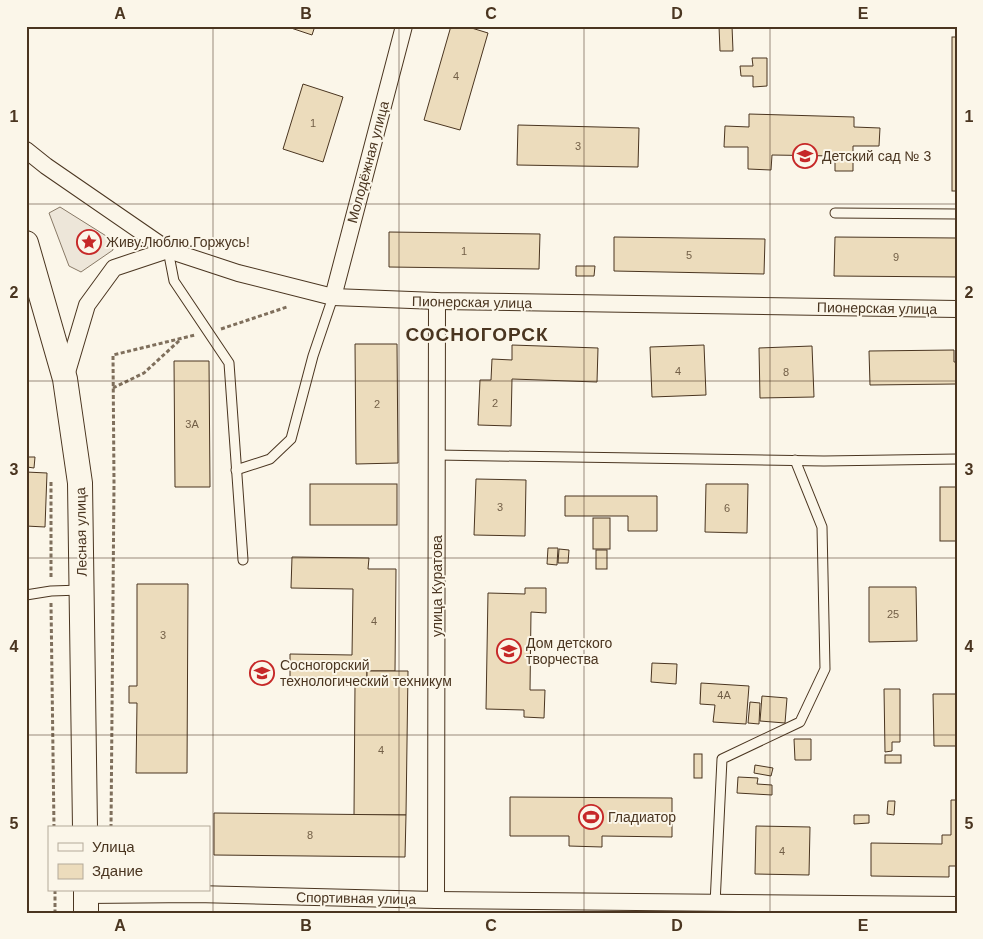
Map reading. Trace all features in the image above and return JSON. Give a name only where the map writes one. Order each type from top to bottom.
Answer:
[{"type":"main road","name":"Лесная улица","points":[[26,243],[66,379],[80,483],[85,826]]},
{"type":"street","name":"Молодёжная улица","points":[[333,297],[404,26]]},
{"type":"street","name":"Пионерская улица","points":[[26,150],[46,166],[168,250],[238,273],[333,297],[437,302],[957,310]]},
{"type":"street","points":[[66,379],[87,305],[114,268],[168,250]]},
{"type":"street","name":"улица Куратова","points":[[436,900],[437,302]]},
{"type":"street","name":"Спортивная улица","points":[[86,899],[196,894],[715,908],[957,905]]},
{"type":"lane","points":[[835,213],[957,214]]},
{"type":"lane","points":[[168,250],[174,281],[229,363],[242,560]]},
{"type":"lane","points":[[236,470],[270,459],[291,439],[313,356],[333,297]]},
{"type":"lane","points":[[437,455],[795,460],[957,459]]},
{"type":"lane","points":[[715,908],[722,759],[800,722],[826,669],[822,527],[795,460]]},
{"type":"lane","points":[[26,595],[51,591],[82,590]]},
{"type":"path","points":[[113,388],[144,373],[182,338]]},
{"type":"path","points":[[111,826],[114,484],[113,354]]},
{"type":"path","points":[[51,482],[54,826]]},
{"type":"path","points":[[55,892],[55,913]]},
{"type":"shaded area","points":[[60,207],[111,239],[113,250],[81,272],[69,266],[49,213]]},
{"type":"building","points":[[285,26],[315,26],[312,35]]},
{"type":"building","points":[[451,26],[465,26],[488,33],[460,130],[424,120]]},
{"type":"building","points":[[719,26],[732,26],[733,51],[720,51]]},
{"type":"building","points":[[952,37],[957,37],[957,191],[952,191]]},
{"type":"building","points":[[752,58],[767,58],[767,86],[753,87],[753,76],[741,76],[740,66],[753,66]]},
{"type":"building","points":[[303,84],[343,97],[323,162],[283,149]]},
{"type":"building","points":[[749,114],[854,117],[854,127],[880,128],[879,146],[853,146],[853,171],[835,171],[835,156],[772,155],[771,170],[748,169],[748,147],[724,147],[725,126],[749,127]]},
{"type":"building","points":[[518,125],[639,128],[638,167],[517,165]]},
{"type":"building","points":[[389,232],[540,234],[539,269],[389,267]]},
{"type":"building","points":[[614,237],[765,239],[764,274],[614,271]]},
{"type":"building","points":[[835,237],[957,238],[957,277],[834,276]]},
{"type":"building","points":[[576,266],[595,266],[594,276],[576,276]]},
{"type":"building","points":[[355,344],[397,344],[398,463],[356,464]]},
{"type":"building","points":[[512,345],[598,348],[597,382],[512,379],[511,426],[478,425],[480,380],[491,380],[492,359],[512,360]]},
{"type":"building","points":[[704,345],[706,395],[652,397],[650,347]]},
{"type":"building","points":[[812,346],[814,397],[760,398],[759,348]]},
{"type":"building","points":[[954,350],[954,362],[957,362],[957,430],[956,384],[870,385],[869,351]]},
{"type":"building","points":[[174,361],[209,361],[210,487],[175,487]]},
{"type":"building","points":[[27,457],[35,457],[34,468],[27,467]]},
{"type":"building","points":[[26,472],[47,473],[45,527],[26,526]]},
{"type":"building","points":[[476,479],[526,480],[525,536],[474,535]]},
{"type":"building","points":[[310,484],[397,484],[397,525],[310,525]]},
{"type":"building","points":[[706,484],[748,484],[747,533],[705,532]]},
{"type":"building","points":[[940,487],[957,487],[957,541],[940,541]]},
{"type":"building","points":[[565,496],[657,496],[657,531],[628,531],[628,516],[565,516]]},
{"type":"building","points":[[593,518],[610,518],[610,549],[593,549]]},
{"type":"building","points":[[548,548],[558,548],[557,565],[547,564]]},
{"type":"building","points":[[559,549],[569,550],[568,563],[558,563]]},
{"type":"building","points":[[596,550],[607,550],[607,569],[596,569]]},
{"type":"building","points":[[292,557],[369,558],[368,569],[396,569],[395,671],[367,671],[367,685],[290,684],[290,654],[352,655],[353,589],[291,588]]},
{"type":"building","points":[[137,584],[188,584],[187,773],[136,773],[137,703],[129,703],[129,686],[137,686]]},
{"type":"building","points":[[869,587],[916,587],[917,641],[869,642]]},
{"type":"building","name":"Дом детского творчества","points":[[525,588],[546,588],[546,613],[531,612],[530,690],[545,690],[544,718],[524,717],[524,710],[486,709],[488,593],[525,594]]},
{"type":"building","points":[[652,663],[677,664],[676,684],[651,682]]},
{"type":"building","points":[[367,671],[408,671],[406,815],[354,815],[355,684],[367,685]]},
{"type":"building","points":[[701,683],[749,686],[746,724],[713,722],[715,705],[700,704]]},
{"type":"building","points":[[884,689],[900,689],[900,742],[892,742],[892,751],[885,752]]},
{"type":"building","points":[[933,694],[957,694],[957,746],[934,746]]},
{"type":"building","points":[[762,696],[787,698],[785,723],[760,721]]},
{"type":"building","points":[[750,702],[760,703],[759,724],[748,723]]},
{"type":"building","points":[[794,739],[811,739],[811,760],[795,760]]},
{"type":"building","points":[[694,754],[702,754],[702,778],[694,778]]},
{"type":"building","points":[[885,755],[901,755],[901,763],[885,763]]},
{"type":"building","points":[[755,765],[773,768],[771,776],[754,773]]},
{"type":"building","points":[[738,777],[758,778],[757,784],[772,785],[772,795],[737,793]]},
{"type":"building","points":[[510,797],[672,798],[672,837],[602,836],[602,847],[569,846],[569,836],[510,836]]},
{"type":"building","points":[[951,800],[957,800],[957,866],[949,866],[949,877],[871,876],[871,843],[942,844],[942,835],[951,835]]},
{"type":"building","points":[[888,801],[895,801],[894,815],[887,814]]},
{"type":"building","points":[[214,813],[406,815],[405,857],[214,855]]},
{"type":"building","points":[[854,815],[869,815],[869,823],[854,824]]},
{"type":"building","points":[[756,826],[810,827],[809,875],[755,874]]},
{"type":"place","name":"Детский сад № 3","points":[[805,156]]},
{"type":"place","name":"Живу.Люблю.Горжусь!","points":[[89,242]]},
{"type":"place","name":"Дом детского творчества","points":[[509,651]]},
{"type":"place","name":"Сосногорский технологический техникум","points":[[262,673]]},
{"type":"place","name":"Гладиатор","points":[[591,817]]},
{"type":"district","name":"СОСНОГОРСК","points":[[477,334]]}]
